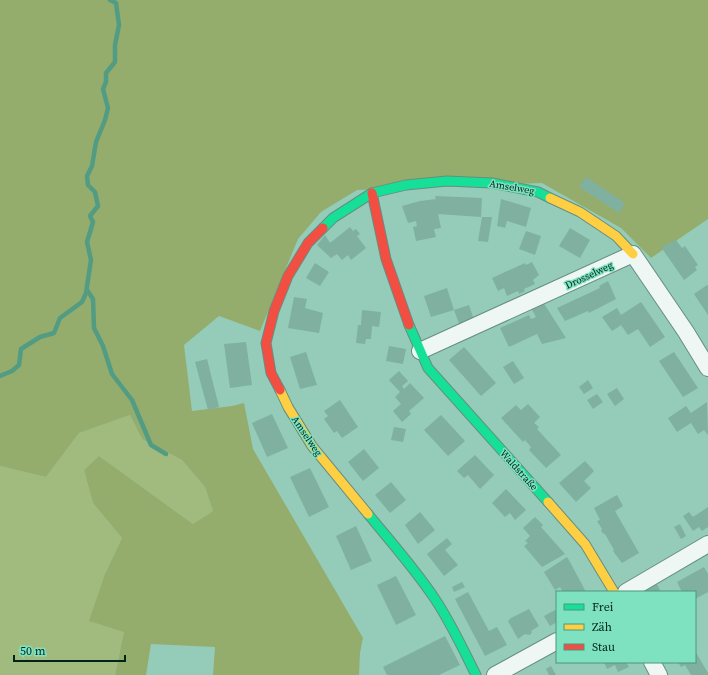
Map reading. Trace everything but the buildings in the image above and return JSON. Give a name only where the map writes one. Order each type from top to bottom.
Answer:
[{"type":"street","name":"Amselweg","points":[[476,675],[436,599],[414,569],[312,446],[288,407],[270,373],[266,343],[274,311],[288,276],[308,243],[333,218],[372,193],[406,185],[447,181],[492,183],[538,192],[586,216],[616,236],[633,254]]},
{"type":"street","points":[[372,193],[386,259],[420,351]]},
{"type":"street","points":[[633,254],[686,332],[708,368]]},
{"type":"street","name":"Drosselweg","points":[[420,351],[633,254]]},
{"type":"street","name":"Waldstraße","points":[[420,351],[428,368],[585,544],[613,591]]},
{"type":"street","points":[[628,591],[708,544]]},
{"type":"street","points":[[495,675],[556,642]]},
{"type":"street","points":[[653,663],[660,675]]},
{"type":"green space","points":[[0,0],[708,0],[708,219],[651,258],[621,228],[542,183],[357,190],[321,212],[298,239],[260,331],[219,316],[184,345],[192,411],[244,403],[253,449],[363,638],[360,653],[359,675],[213,675],[215,647],[151,644],[146,675],[115,675],[124,632],[89,621],[105,574],[122,538],[93,503],[84,470],[99,456],[193,524],[213,511],[205,487],[182,460],[142,439],[130,415],[79,433],[46,477],[0,466]]},
{"type":"green space","points":[[130,415],[142,439],[182,460],[205,487],[213,511],[193,524],[99,456],[84,470],[93,503],[122,538],[105,574],[124,632],[115,675],[0,675],[0,466],[46,477],[79,433]]},
{"type":"waterway","points":[[0,376],[12,371],[19,365],[21,349],[40,337],[54,333],[60,318],[82,302],[86,293],[91,260],[87,242],[93,222],[90,216],[98,206],[95,192],[88,185],[87,176],[92,166],[96,142],[108,108],[103,89],[106,82],[106,73],[115,62],[115,45],[119,25],[116,3],[110,0]]},
{"type":"waterway","points":[[87,290],[93,299],[94,328],[103,346],[112,374],[132,400],[151,445],[166,454]]},
{"type":"traffic: fast","points":[[323,228],[333,218],[372,193],[406,185],[447,181],[492,183],[538,192],[550,198]]},
{"type":"traffic: fast","points":[[409,325],[428,368],[548,502]]},
{"type":"traffic: fast","points":[[368,514],[411,566],[435,599],[452,627],[476,675]]},
{"type":"traffic: slow","points":[[550,198],[580,212],[616,236],[633,254]]},
{"type":"traffic: slow","points":[[280,390],[288,407],[312,446],[368,514]]},
{"type":"traffic: slow","points":[[548,502],[585,544],[613,591]]},
{"type":"traffic: jam","points":[[372,193],[386,259],[409,325]]},
{"type":"traffic: jam","points":[[280,390],[271,373],[266,343],[274,311],[288,276],[308,243],[323,228]]}]
